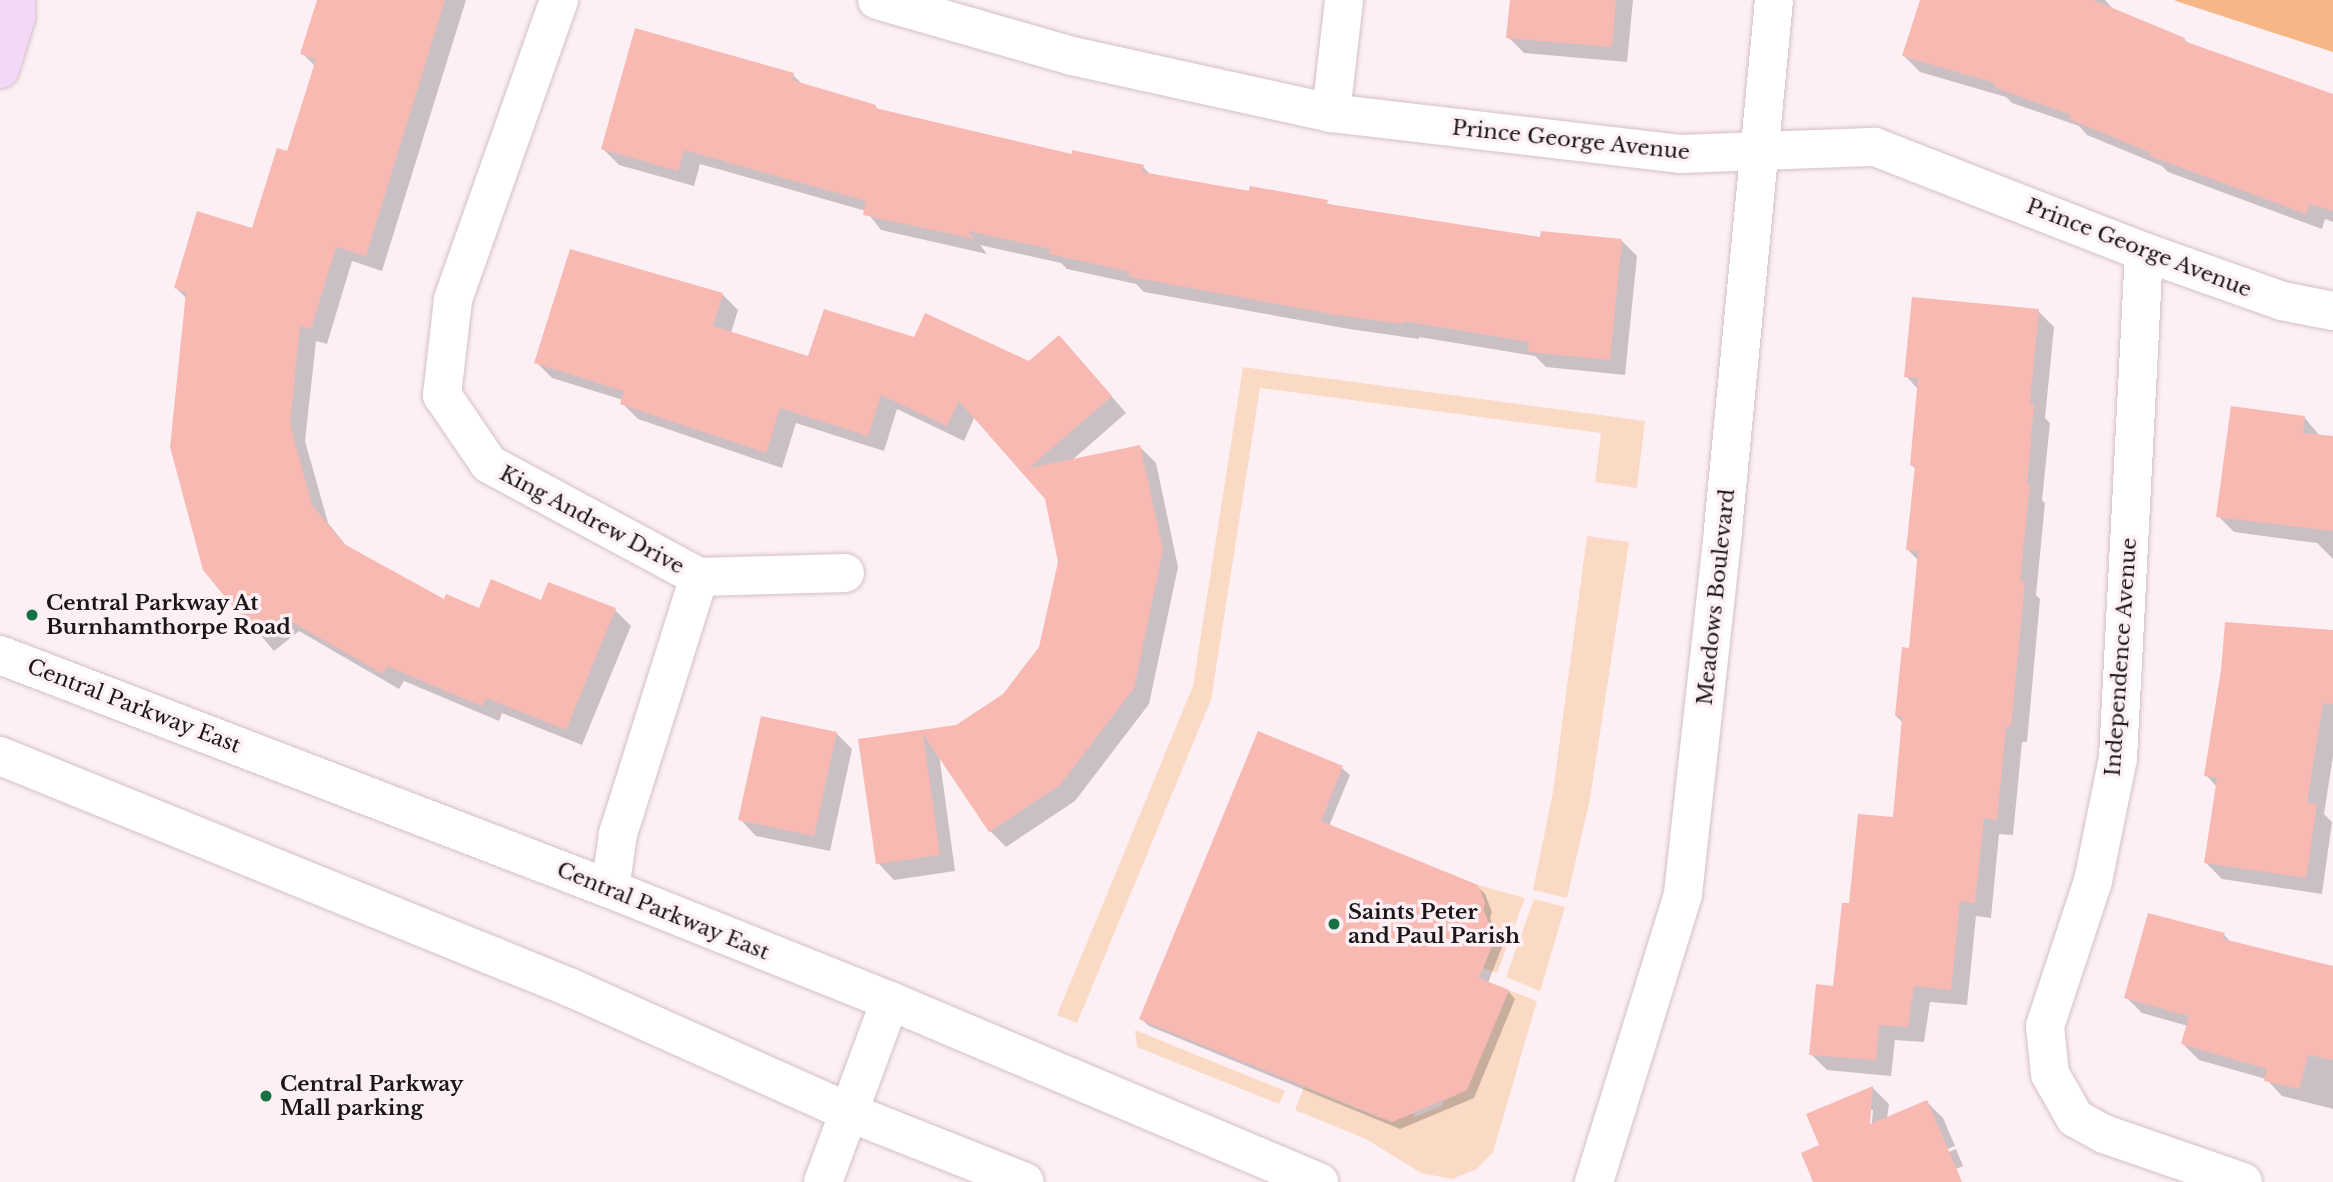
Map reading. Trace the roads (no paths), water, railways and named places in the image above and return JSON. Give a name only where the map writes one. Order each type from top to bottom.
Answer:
[{"type":"main road","points":[[0,69],[16,17],[16,0]]},
{"type":"street","name":"King Andrew Drive","points":[[559,0],[453,300],[442,395],[489,464],[699,577],[622,822],[610,889]]},
{"type":"street","name":"Prince George Avenue","points":[[877,0],[1072,55],[1331,113],[1680,154],[1875,146],[2144,251],[2282,301],[2333,311]]},
{"type":"street","points":[[1331,113],[1344,0]]},
{"type":"street","name":"Meadows Boulevard","points":[[1594,1182],[1683,894],[1761,151],[1774,0]]},
{"type":"street","name":"Independence Avenue","points":[[2144,251],[2118,758],[2093,881],[2045,1026],[2050,1074],[2075,1118],[2104,1134],[2243,1182]]},
{"type":"street","points":[[699,577],[845,573]]},
{"type":"street","name":"Central Parkway East","points":[[0,655],[610,889],[890,1001],[1319,1182]]},
{"type":"street","points":[[0,756],[569,987],[848,1112],[1025,1182]]},
{"type":"street","points":[[823,1182],[890,1001]]},
{"type":"place","name":"Central Parkway At Burnhamthorpe Road","points":[[32,615]]},
{"type":"place","name":"Saints Peter and Paul Parish","points":[[1334,924]]},
{"type":"place","name":"Central Parkway Mall parking","points":[[266,1096]]}]
